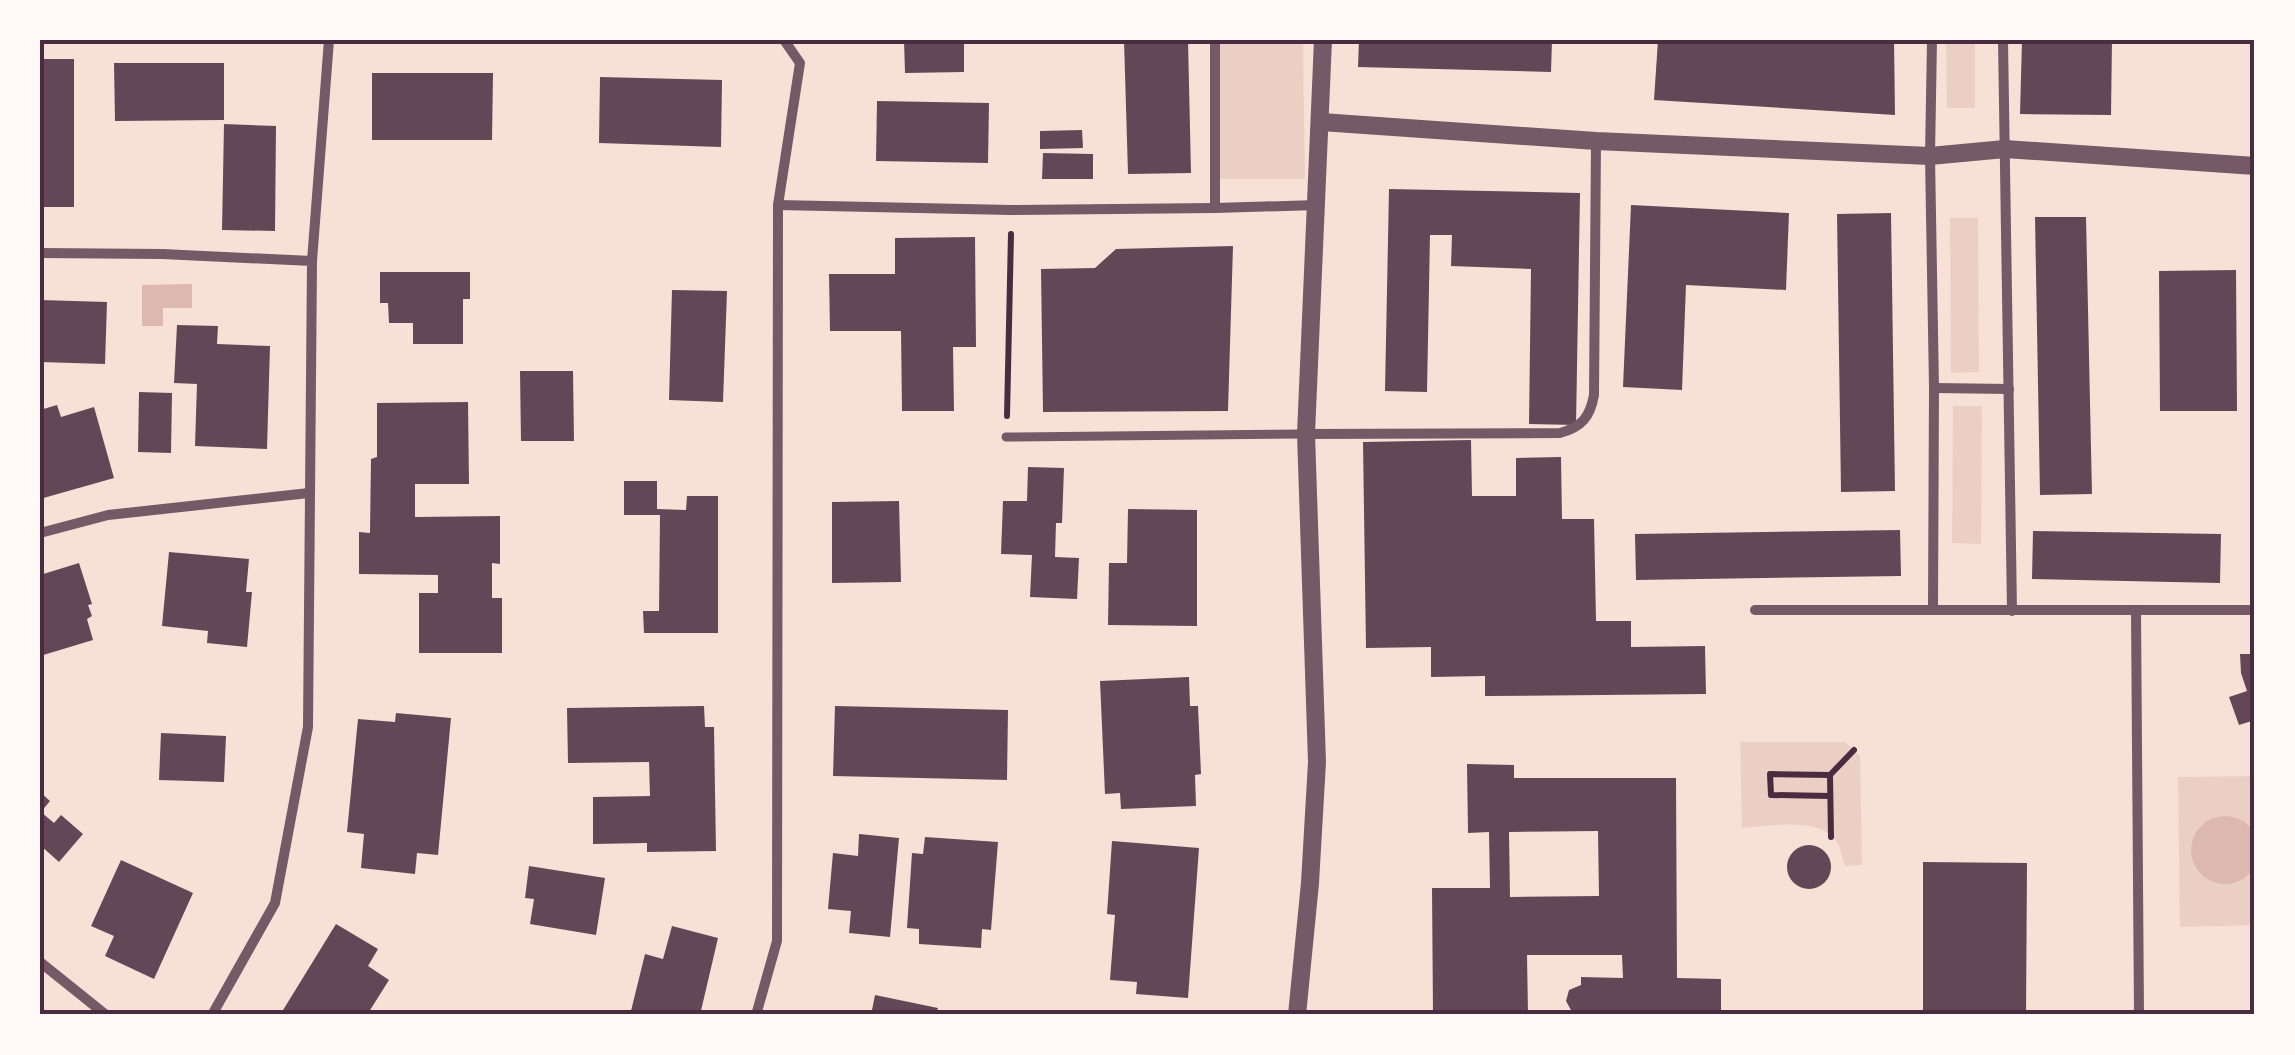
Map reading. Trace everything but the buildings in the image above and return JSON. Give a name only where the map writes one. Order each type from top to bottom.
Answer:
[{"type":"street","points":[[212,1015],[274,903],[308,727],[312,261],[329,40]]},
{"type":"street","points":[[756,1015],[777,940],[778,205],[800,63],[784,40]]},
{"type":"street","points":[[1215,40],[1216,208]]},
{"type":"street","points":[[1297,1015],[1317,762],[1306,434],[1323,40]]},
{"type":"street","points":[[1932,40],[1934,610]]},
{"type":"street","points":[[2003,40],[2012,611]]},
{"type":"street","points":[[1321,122],[1596,141],[1930,156],[2005,150],[2255,166]]},
{"type":"street","points":[[1006,437],[1574,430],[1591,410],[1594,394],[1596,141]]},
{"type":"street","points":[[778,205],[1012,210],[1318,205]]},
{"type":"street","points":[[40,253],[312,261]]},
{"type":"street","points":[[1934,388],[2009,389]]},
{"type":"street","points":[[40,534],[108,515],[309,493]]},
{"type":"street","points":[[1754,610],[2255,610]]},
{"type":"street","points":[[2136,611],[2139,1015]]},
{"type":"street","points":[[40,962],[106,1015]]},
{"type":"path","points":[[1006,437],[1012,210]]},
{"type":"path","points":[[1831,837],[1830,775],[1854,750]]},
{"type":"path","points":[[1830,775],[1770,774],[1770,795],[1830,796]]},
{"type":"shaded area","points":[[1219,40],[1303,40],[1305,179],[1220,179]]},
{"type":"shaded area","points":[[1946,40],[1975,40],[1975,108],[1947,108]]},
{"type":"shaded area","points":[[1950,218],[1978,218],[1979,372],[1951,373]]},
{"type":"shaded area","points":[[192,284],[192,308],[163,308],[163,326],[142,326],[142,285]]},
{"type":"shaded area","points":[[1953,406],[1982,406],[1981,544],[1952,543]]},
{"type":"shaded area","points":[[1740,742],[1845,742],[1860,756],[1862,865],[1845,866],[1837,842],[1818,829],[1792,824],[1742,828]]},
{"type":"shaded area","points":[[2255,776],[2255,925],[2180,927],[2178,777]]},
{"type":"shaded area","points":[[2225,816],[2249,826],[2259,850],[2249,874],[2225,884],[2201,874],[2191,850],[2201,826]]}]
